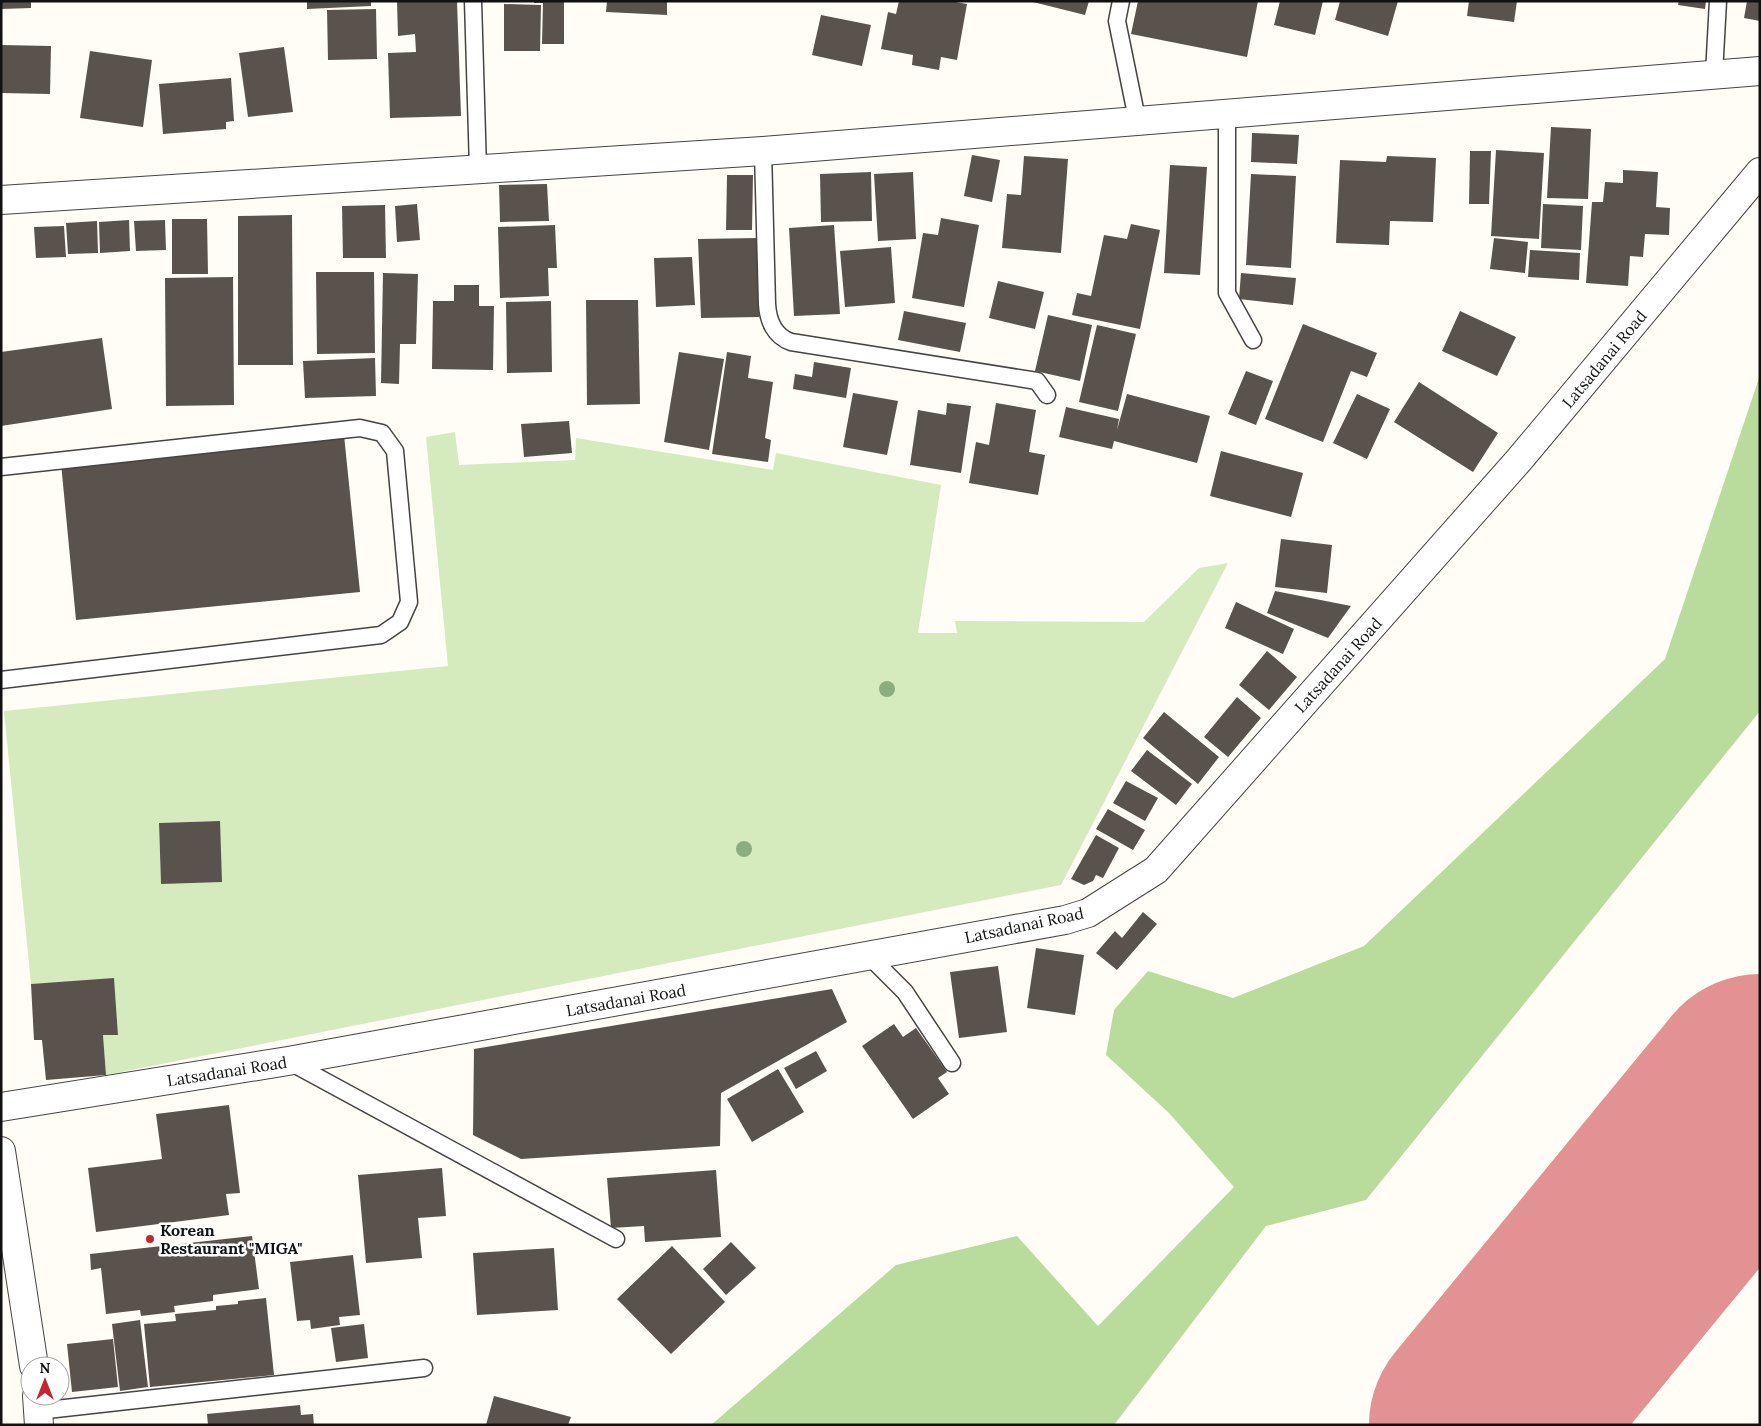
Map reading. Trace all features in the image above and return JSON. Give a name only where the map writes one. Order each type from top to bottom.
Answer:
[{"type":"street","points":[[1,200],[763,151],[1137,119],[1760,70]]},
{"type":"street","name":"Latsadanai Road","points":[[1,1107],[288,1061],[1065,920],[1088,913],[1156,870],[1519,460],[1760,172]]},
{"type":"street","points":[[1,1151],[32,1356]]},
{"type":"lane","points":[[473,1],[478,169]]},
{"type":"lane","points":[[1121,1],[1117,21],[1137,119]]},
{"type":"lane","points":[[1714,74],[1718,1]]},
{"type":"lane","points":[[1227,112],[1227,293],[1253,340]]},
{"type":"lane","points":[[763,151],[768,316],[778,335],[791,342],[1037,381],[1047,395]]},
{"type":"lane","points":[[1,467],[360,428],[382,433],[395,451],[409,602],[400,622],[381,635],[1,680]]},
{"type":"lane","points":[[868,955],[905,992],[952,1063]]},
{"type":"lane","points":[[288,1061],[616,1239]]},
{"type":"lane","points":[[38,1411],[424,1368]]},
{"type":"green space","points":[[1760,375],[1760,711],[1366,1200],[1266,1226],[1114,1425],[711,1425],[896,1265],[1017,1236],[1098,1326],[1234,1187],[1169,1113],[1106,1055],[1114,1010],[1148,971],[1233,998],[1364,946],[1665,659]]},
{"type":"green space","points":[[455,432],[459,465],[575,460],[576,438],[773,470],[776,453],[941,485],[918,633],[957,633],[955,621],[1144,622],[1199,568],[1228,563],[1061,885],[106,1075],[103,1035],[118,1035],[114,979],[31,984],[4,711],[448,666],[426,437]],"holes":[[[220,821],[161,884],[159,823]]]},
{"type":"building","points":[[1,1],[31,1],[31,8],[1,9]]},
{"type":"building","points":[[307,1],[371,1],[371,6],[307,9]]},
{"type":"building","points":[[457,1],[461,116],[390,118],[388,53],[416,52],[415,34],[398,36],[397,2]]},
{"type":"building","points":[[534,1],[564,1],[564,44],[542,44],[543,3],[534,3]]},
{"type":"building","points":[[607,1],[667,1],[667,15],[606,12]]},
{"type":"building","points":[[899,1],[950,1],[967,4],[957,60],[941,57],[939,70],[912,65],[913,55],[881,49],[888,12],[896,14]]},
{"type":"building","points":[[1029,1],[1089,1],[1085,15]]},
{"type":"building","points":[[1138,1],[1258,1],[1247,57],[1131,34]]},
{"type":"building","points":[[1280,1],[1323,1],[1315,35],[1274,25]]},
{"type":"building","points":[[1340,1],[1398,1],[1388,36],[1335,20]]},
{"type":"building","points":[[1469,1],[1517,1],[1514,22],[1467,16]]},
{"type":"building","points":[[1679,1],[1706,1],[1705,9],[1678,5]]},
{"type":"building","points":[[1747,1],[1760,1],[1760,21],[1744,18]]},
{"type":"building","points":[[504,4],[541,5],[540,51],[504,51]]},
{"type":"building","points":[[376,9],[377,59],[328,60],[327,10]]},
{"type":"building","points":[[821,15],[871,25],[862,66],[812,55]]},
{"type":"building","points":[[1,45],[51,46],[50,94],[1,93]]},
{"type":"building","points":[[284,47],[293,112],[248,117],[239,53]]},
{"type":"building","points":[[90,51],[152,60],[143,127],[80,118]]},
{"type":"building","points":[[231,78],[234,121],[226,122],[226,129],[163,134],[159,84]]},
{"type":"building","points":[[1551,127],[1591,129],[1588,199],[1547,198]]},
{"type":"building","points":[[1252,133],[1299,135],[1297,164],[1251,162]]},
{"type":"building","points":[[1496,150],[1544,153],[1539,239],[1491,236]]},
{"type":"building","points":[[1470,151],[1491,151],[1489,204],[1469,204]]},
{"type":"building","points":[[972,155],[1000,160],[992,202],[964,196]]},
{"type":"building","points":[[1024,156],[1068,159],[1061,253],[1002,248],[1007,194],[1021,195]]},
{"type":"building","points":[[1387,156],[1436,158],[1433,222],[1390,221],[1389,245],[1336,243],[1340,160],[1386,162]]},
{"type":"building","points":[[1170,165],[1207,167],[1200,275],[1164,273]]},
{"type":"building","points":[[1623,170],[1658,172],[1656,207],[1670,208],[1669,235],[1645,234],[1643,257],[1630,256],[1628,286],[1586,283],[1592,202],[1603,202],[1605,182],[1623,183]]},
{"type":"building","points":[[871,172],[872,221],[821,222],[820,174]]},
{"type":"building","points":[[913,172],[916,239],[878,241],[874,174]]},
{"type":"building","points":[[1251,174],[1296,176],[1291,268],[1246,265]]},
{"type":"building","points":[[727,175],[753,175],[752,230],[726,230]]},
{"type":"building","points":[[547,184],[549,221],[500,222],[499,185]]},
{"type":"building","points":[[417,204],[420,240],[397,242],[395,206]]},
{"type":"building","points":[[1543,204],[1583,206],[1581,250],[1541,248]]},
{"type":"building","points":[[385,205],[386,258],[343,258],[342,206]]},
{"type":"building","points":[[292,215],[293,365],[238,365],[238,216]]},
{"type":"building","points":[[941,218],[979,225],[964,307],[912,298],[923,233],[938,235]]},
{"type":"building","points":[[172,219],[207,219],[208,274],[172,274]]},
{"type":"building","points":[[129,220],[130,251],[100,253],[99,222]]},
{"type":"building","points":[[165,220],[166,250],[136,251],[134,221]]},
{"type":"building","points":[[97,221],[98,253],[68,254],[66,223]]},
{"type":"building","points":[[1131,224],[1160,230],[1140,329],[1072,315],[1077,293],[1091,296],[1104,235],[1127,239]]},
{"type":"building","points":[[555,225],[557,268],[548,268],[549,296],[500,298],[498,227]]},
{"type":"building","points":[[834,225],[840,314],[794,316],[789,228]]},
{"type":"building","points":[[64,226],[66,257],[36,258],[34,227]]},
{"type":"building","points":[[757,238],[759,317],[701,318],[698,239]]},
{"type":"building","points":[[1494,238],[1528,242],[1525,273],[1490,269]]},
{"type":"building","points":[[891,247],[895,303],[845,307],[840,251]]},
{"type":"building","points":[[1530,250],[1580,253],[1579,280],[1528,277]]},
{"type":"building","points":[[692,257],[695,305],[656,307],[654,258]]},
{"type":"building","points":[[316,272],[374,272],[375,353],[317,354]]},
{"type":"building","points":[[383,273],[418,274],[416,344],[400,344],[399,384],[381,383]]},
{"type":"building","points":[[1241,273],[1296,278],[1293,305],[1239,299]]},
{"type":"building","points":[[233,277],[234,405],[166,406],[165,278]]},
{"type":"building","points":[[998,281],[1044,292],[1035,329],[989,318]]},
{"type":"building","points":[[454,285],[479,285],[479,306],[494,306],[493,370],[432,369],[433,301],[454,301]]},
{"type":"building","points":[[586,300],[638,300],[640,404],[587,405]]},
{"type":"building","points":[[551,301],[552,372],[507,373],[506,302]]},
{"type":"building","points":[[904,311],[966,323],[960,352],[898,340]]},
{"type":"building","points":[[1460,311],[1516,337],[1497,376],[1442,351]]},
{"type":"building","points":[[1048,315],[1092,325],[1080,381],[1035,371]]},
{"type":"building","points":[[1303,324],[1377,353],[1367,377],[1351,371],[1323,442],[1265,419]]},
{"type":"building","points":[[1097,325],[1136,334],[1118,411],[1079,402]]},
{"type":"building","points":[[102,338],[112,409],[1,426],[1,352]]},
{"type":"building","points":[[679,352],[724,359],[709,450],[664,442]]},
{"type":"building","points":[[727,352],[751,356],[748,378],[773,382],[765,438],[771,440],[768,462],[712,454]]},
{"type":"building","points":[[375,358],[376,396],[305,398],[303,361]]},
{"type":"building","points":[[814,362],[851,368],[846,398],[793,389],[795,374],[812,377]]},
{"type":"building","points":[[1246,371],[1273,381],[1256,425],[1228,414]]},
{"type":"building","points":[[1419,382],[1498,433],[1473,472],[1394,422]]},
{"type":"building","points":[[853,393],[898,401],[887,455],[843,447]]},
{"type":"building","points":[[1127,394],[1210,416],[1197,463],[1114,441],[1112,449],[1059,437],[1066,407],[1119,419],[1117,430]]},
{"type":"building","points":[[1357,394],[1390,409],[1367,459],[1333,443]]},
{"type":"building","points":[[947,403],[971,406],[961,473],[910,465],[918,410],[946,415]]},
{"type":"building","points":[[996,403],[1036,410],[1029,452],[1045,455],[1038,495],[969,483],[976,442],[989,445]]},
{"type":"building","points":[[569,421],[572,453],[524,457],[521,424]]},
{"type":"building","points":[[344,435],[360,592],[76,620],[61,463]]},
{"type":"building","points":[[1221,451],[1303,473],[1291,517],[1210,496]]},
{"type":"building","points":[[1281,539],[1332,545],[1327,593],[1275,587]]},
{"type":"building","points":[[1275,591],[1351,606],[1328,638],[1267,613]]},
{"type":"building","points":[[1236,602],[1294,629],[1283,654],[1225,628]]},
{"type":"building","points":[[1267,651],[1297,677],[1269,710],[1239,685]]},
{"type":"building","points":[[1237,697],[1261,718],[1228,757],[1204,737]]},
{"type":"building","points":[[1164,712],[1219,757],[1198,784],[1143,738]]},
{"type":"building","points":[[1147,750],[1192,784],[1176,805],[1131,771]]},
{"type":"building","points":[[1126,781],[1158,798],[1145,821],[1113,803]]},
{"type":"building","points":[[1108,809],[1145,830],[1133,850],[1096,829]]},
{"type":"building","points":[[220,821],[222,882],[161,884],[159,823]]},
{"type":"building","points":[[1096,835],[1119,848],[1103,878],[1096,875],[1093,881],[1084,885],[1071,879]]},
{"type":"building","points":[[1143,912],[1157,924],[1117,970],[1096,953],[1115,931],[1122,938]]},
{"type":"building","points":[[1036,948],[1084,955],[1075,1015],[1027,1008]]},
{"type":"building","points":[[998,966],[1007,1032],[959,1038],[950,972]]},
{"type":"building","points":[[114,978],[118,1035],[103,1035],[106,1075],[46,1080],[42,1040],[34,1040],[31,984]]},
{"type":"building","points":[[832,989],[847,1022],[721,1093],[720,1146],[521,1159],[473,1135],[474,1049]]},
{"type":"building","points":[[894,1024],[903,1037],[916,1028],[947,1072],[938,1078],[949,1094],[913,1119],[862,1046]]},
{"type":"building","points":[[816,1051],[827,1071],[796,1089],[784,1068]]},
{"type":"building","points":[[778,1069],[804,1112],[752,1142],[727,1099]]},
{"type":"building","points":[[229,1105],[240,1193],[226,1194],[229,1215],[96,1232],[88,1168],[162,1159],[156,1114]]},
{"type":"building","points":[[442,1168],[446,1216],[418,1218],[422,1258],[366,1263],[358,1175]]},
{"type":"building","points":[[716,1170],[721,1237],[645,1242],[644,1226],[611,1228],[607,1178]]},
{"type":"building","points":[[252,1236],[259,1289],[213,1295],[213,1301],[174,1306],[175,1312],[141,1316],[140,1310],[106,1314],[101,1268],[91,1270],[90,1254]]},
{"type":"building","points":[[731,1242],[756,1268],[726,1295],[703,1269]]},
{"type":"building","points":[[672,1246],[725,1302],[671,1354],[617,1299]]},
{"type":"building","points":[[554,1248],[558,1310],[477,1315],[473,1253]]},
{"type":"building","points":[[353,1255],[360,1315],[339,1317],[340,1325],[311,1329],[310,1320],[297,1321],[290,1262]]},
{"type":"building","points":[[266,1298],[274,1375],[150,1387],[144,1324],[176,1321],[175,1314],[216,1310],[216,1306],[238,1304],[238,1301]]},
{"type":"building","points":[[140,1320],[148,1387],[120,1391],[112,1324]]},
{"type":"building","points":[[364,1324],[368,1358],[336,1362],[331,1328]]},
{"type":"building","points":[[113,1339],[118,1387],[72,1392],[70,1356],[68,1356],[67,1344]]},
{"type":"building","points":[[494,1396],[571,1417],[568,1425],[486,1425]]},
{"type":"building","points":[[300,1405],[301,1415],[313,1414],[314,1425],[208,1425],[207,1414]]},
{"type":"runway","points":[[1483,1425],[1760,1088]]},
{"type":"place","name":"Korean Restaurant \"MIGA\"","points":[[150,1239]]}]
